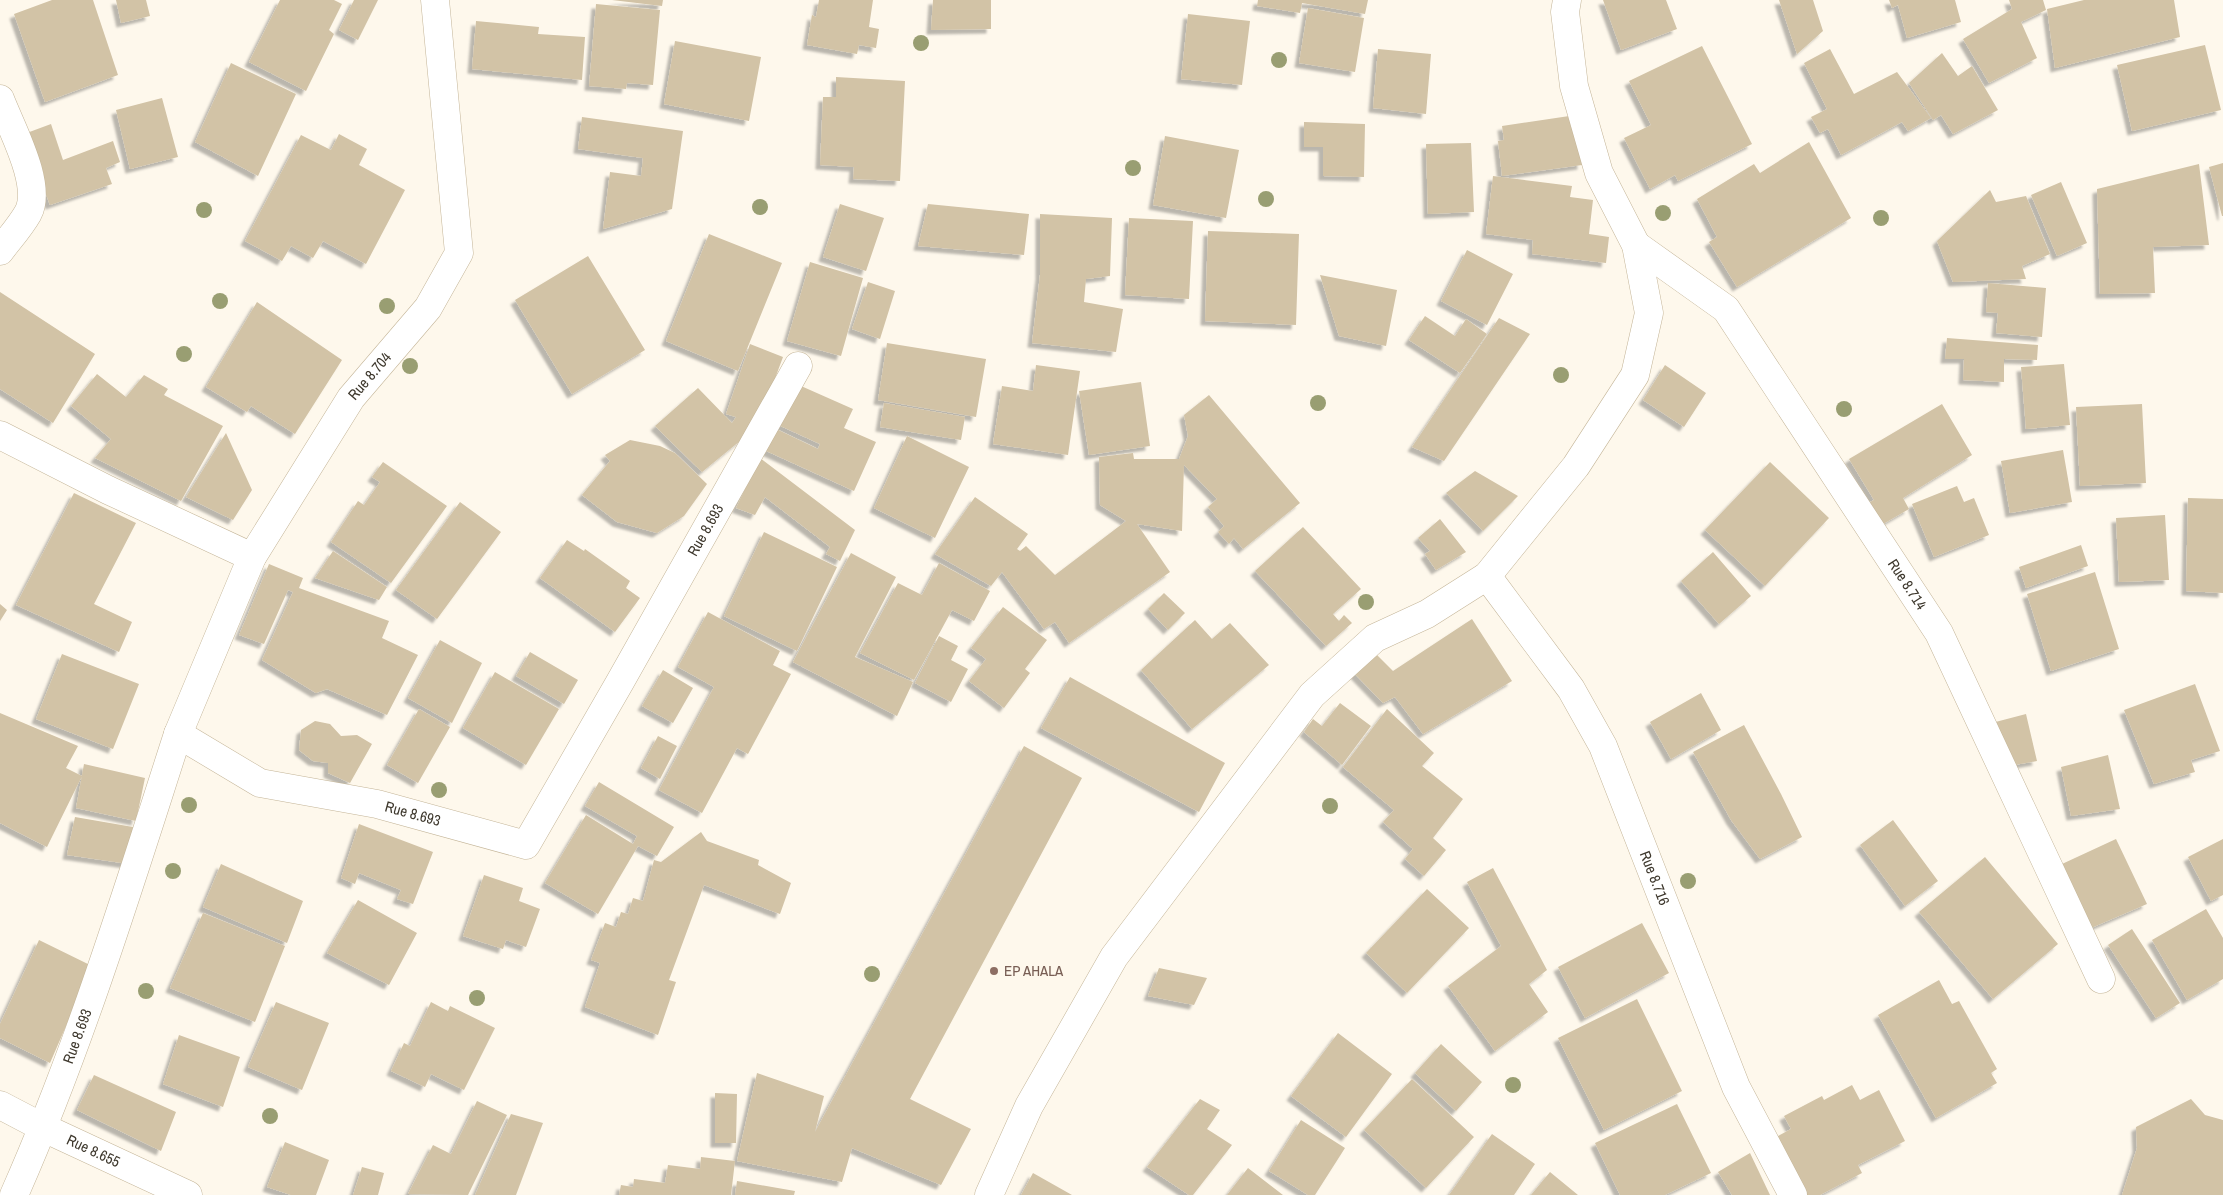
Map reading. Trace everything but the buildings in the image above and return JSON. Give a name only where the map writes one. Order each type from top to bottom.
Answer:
[{"type":"street","name":"Rue 8.704","points":[[178,734],[252,557],[352,398],[428,308],[459,253],[435,0]]},
{"type":"street","points":[[988,1195],[1028,1106],[1114,957],[1312,695],[1375,638],[1426,614],[1487,576],[1576,466],[1635,375],[1649,312],[1636,245],[1599,173],[1574,86],[1565,12],[1567,0]]},
{"type":"street","points":[[0,99],[31,177],[33,196],[28,212],[0,251]]},
{"type":"street","name":"Rue 8.714","points":[[1636,245],[1726,309],[1939,633],[2101,979]]},
{"type":"street","name":"Rue 8.693","points":[[14,1195],[44,1128],[131,881],[178,734],[260,782],[378,804],[526,845],[798,366]]},
{"type":"street","points":[[0,435],[108,490],[252,557]]},
{"type":"street","name":"Rue 8.716","points":[[1487,576],[1571,689],[1603,746],[1736,1087],[1793,1195]]},
{"type":"street","name":"Rue 8.655","points":[[0,1105],[44,1128],[188,1195]]},
{"type":"place","name":"EP AHALA","points":[[994,971]]}]
